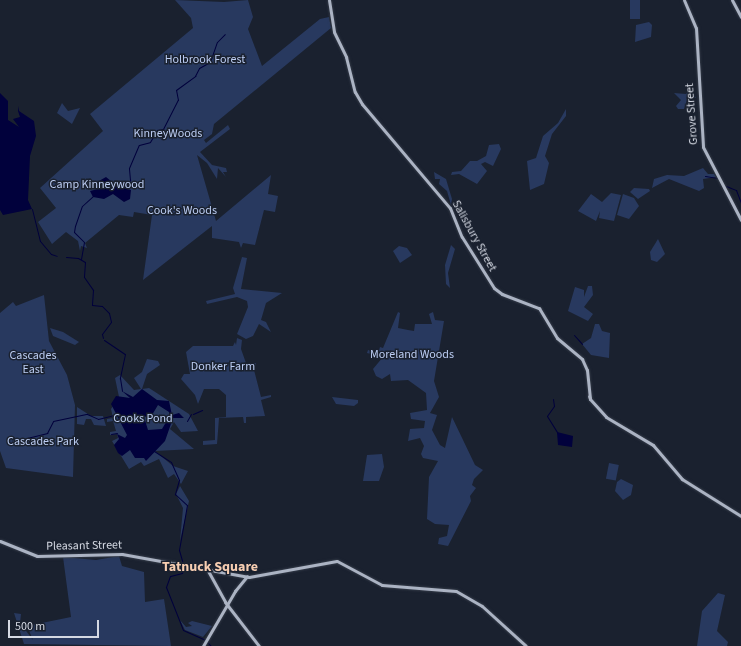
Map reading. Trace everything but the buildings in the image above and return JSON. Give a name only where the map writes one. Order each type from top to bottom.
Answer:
[{"type":"main road","name":"Salisbury Street","points":[[329,0],[334,32],[346,57],[354,88],[362,104],[449,207],[462,237],[494,288],[502,294],[539,308],[557,338],[582,359],[588,370],[590,397],[606,417],[653,445],[682,479],[741,516]]},
{"type":"main road","name":"Grove Street","points":[[684,0],[696,28],[704,152],[741,220]]},
{"type":"main road","points":[[732,0],[741,17]]},
{"type":"main road","name":"Pleasant Street","points":[[0,541],[37,556],[118,554],[247,576],[337,561],[382,585],[458,592],[481,606],[526,646]]},
{"type":"main road","points":[[207,569],[227,605],[258,646]]},
{"type":"main road","points":[[203,646],[227,605],[247,576]]},
{"type":"green space","points":[[175,0],[224,2],[248,0],[253,17],[248,29],[262,66],[320,19],[329,17],[331,28],[214,124],[212,134],[204,140],[206,143],[228,125],[230,129],[200,152],[212,165],[226,168],[227,172],[223,172],[226,177],[218,168],[217,179],[207,163],[197,155],[216,221],[271,175],[268,194],[278,196],[275,212],[264,210],[255,245],[243,243],[241,248],[239,242],[212,238],[212,226],[143,280],[152,215],[134,212],[133,217],[119,215],[85,243],[87,248],[81,246],[80,251],[78,241],[66,232],[52,244],[38,222],[56,208],[40,188],[103,131],[90,114],[193,28],[191,18]]},
{"type":"green space","points":[[630,0],[640,0],[640,19],[630,19]]},
{"type":"green space","points":[[649,22],[652,25],[651,37],[635,42],[636,25]]},
{"type":"green space","points":[[691,88],[696,98],[688,97],[684,109],[678,109],[676,106],[681,100],[674,93],[686,94]]},
{"type":"green space","points":[[62,103],[68,111],[80,108],[72,124],[57,113]]},
{"type":"green space","points":[[566,109],[566,116],[552,134],[545,156],[549,163],[544,184],[530,190],[527,161],[536,158],[543,136],[558,123]]},
{"type":"green space","points":[[499,144],[501,149],[493,166],[485,162],[481,164],[487,171],[477,184],[459,174],[451,175],[452,172],[461,171],[470,161],[477,161],[486,156],[489,145]]},
{"type":"green space","points":[[703,168],[708,174],[714,174],[716,177],[703,179],[704,188],[699,191],[669,179],[652,188],[654,179],[667,175],[684,176]]},
{"type":"green space","points":[[434,172],[446,179],[452,199],[451,205],[447,191],[439,184],[440,179],[435,179]]},
{"type":"green space","points":[[634,188],[649,189],[650,191],[638,199],[630,192]]},
{"type":"green space","points":[[611,193],[621,195],[614,221],[599,218],[600,211],[596,221],[578,211],[591,194],[602,202]]},
{"type":"green space","points":[[623,194],[634,198],[639,206],[629,219],[617,215]]},
{"type":"green space","points":[[658,239],[665,254],[657,262],[651,260],[650,252]]},
{"type":"green space","points":[[451,245],[455,249],[448,273],[450,288],[446,284],[445,265]]},
{"type":"green space","points":[[399,246],[407,248],[412,255],[400,263],[393,251]]},
{"type":"green space","points":[[242,257],[247,258],[241,289],[282,293],[266,303],[261,320],[266,322],[271,332],[259,324],[253,336],[246,339],[237,334],[248,307],[247,301],[237,297],[207,304],[206,301],[235,294],[233,288]]},
{"type":"green space","points":[[588,286],[592,286],[593,295],[584,307],[593,314],[588,321],[568,311],[575,287],[584,290],[584,297]]},
{"type":"green space","points":[[44,295],[49,341],[67,375],[75,405],[73,477],[6,468],[0,451],[0,313],[13,302],[16,306]]},
{"type":"green space","name":"Moreland Woods","points":[[398,312],[400,313],[398,328],[408,330],[414,331],[415,324],[432,324],[429,314],[433,312],[435,320],[444,321],[434,381],[439,397],[430,413],[437,415],[432,430],[440,445],[445,448],[452,417],[475,465],[483,470],[474,479],[472,485],[476,488],[470,496],[471,501],[448,546],[438,544],[439,538],[447,536],[449,525],[435,524],[427,519],[429,477],[438,461],[423,458],[421,454],[424,446],[420,438],[408,441],[410,429],[424,428],[425,421],[411,419],[410,413],[427,410],[426,393],[408,380],[391,381],[390,374],[382,379],[376,376],[373,369],[383,357],[367,353],[368,350],[378,353],[380,347],[383,348]]},
{"type":"green space","points":[[595,324],[599,324],[602,331],[610,333],[609,358],[591,355],[582,344],[591,338]]},
{"type":"green space","points":[[50,328],[63,332],[79,342],[75,345],[53,336]]},
{"type":"green space","name":"Donker Farm","points":[[237,338],[242,340],[241,349],[246,363],[256,363],[254,370],[261,397],[271,395],[271,397],[261,400],[265,416],[246,417],[246,423],[244,423],[243,417],[219,418],[217,444],[203,445],[203,441],[215,440],[215,418],[226,417],[226,395],[219,389],[204,389],[198,404],[195,395],[181,379],[184,374],[190,374],[186,352],[193,346],[233,346],[235,342],[236,345]]},
{"type":"green space","name":"Cooks Pond","points":[[147,359],[158,361],[160,365],[147,374],[142,389],[149,388],[189,414],[198,431],[181,432],[174,422],[170,429],[194,449],[155,451],[173,466],[188,471],[181,484],[174,474],[168,478],[159,459],[144,466],[141,462],[129,469],[112,441],[118,438],[117,434],[110,435],[110,432],[116,431],[113,421],[107,422],[107,419],[113,418],[111,409],[119,397],[115,378],[120,375],[134,390],[141,389],[134,378],[142,372]]},
{"type":"green space","points":[[332,397],[358,400],[358,403],[354,406],[336,404]]},
{"type":"green space","points":[[77,407],[91,416],[103,416],[106,426],[94,425],[91,419],[86,419],[84,425],[77,424]]},
{"type":"green space","points":[[382,454],[384,467],[379,481],[363,481],[367,455]]},
{"type":"green space","points":[[609,463],[619,465],[616,481],[606,479]]},
{"type":"green space","points":[[621,479],[633,485],[631,495],[623,500],[615,491],[617,482]]},
{"type":"green space","points":[[180,486],[189,501],[180,541],[183,508],[176,494]]},
{"type":"green space","points":[[119,556],[122,566],[144,572],[145,602],[164,599],[171,646],[24,644],[14,613],[21,614],[20,623],[33,640],[27,626],[71,617],[63,557],[96,560]]},
{"type":"green space","points":[[718,593],[725,595],[717,631],[728,642],[727,646],[697,646],[702,611]]},
{"type":"green space","points":[[180,620],[186,627],[192,626],[188,623],[192,621],[212,626],[203,637],[185,630]]},
{"type":"shaded area","points":[[0,93],[8,101],[8,120],[19,127],[13,119],[20,117],[18,111],[19,106],[19,111],[34,121],[36,136],[30,156],[28,200],[32,209],[3,215],[0,210]]},
{"type":"shaded area","points":[[106,177],[117,186],[131,190],[130,199],[124,202],[113,194],[104,199],[93,197],[90,191],[98,189],[99,181]]},
{"type":"shaded area","points":[[142,389],[157,400],[169,401],[172,415],[179,413],[184,418],[173,418],[165,441],[146,461],[144,458],[135,458],[130,450],[122,456],[118,453],[114,445],[119,439],[117,434],[125,438],[127,435],[111,404],[116,396],[130,398],[122,391],[133,397]],"holes":[[[158,405],[169,412],[169,417],[162,429],[148,430],[144,417],[152,415]]]},
{"type":"shaded area","points":[[557,432],[573,436],[572,447],[558,445]]},
{"type":"waterway","points":[[127,188],[130,180],[129,168],[139,145],[150,142],[157,130],[163,129],[178,100],[176,90],[195,76],[199,68],[210,62],[217,42],[225,34]]},
{"type":"waterway","points":[[705,176],[717,178]]},
{"type":"waterway","points":[[726,186],[736,190],[741,203]]},
{"type":"waterway","points":[[81,259],[84,242],[74,232],[75,226],[82,206],[93,196]]},
{"type":"waterway","points":[[32,209],[40,241],[51,254],[57,256]]},
{"type":"waterway","points":[[66,257],[78,258],[85,262],[84,277],[93,290],[92,305],[102,306],[109,313],[111,322],[102,334],[103,338]]},
{"type":"waterway","points":[[574,335],[582,344]]},
{"type":"waterway","points":[[104,340],[125,354],[120,378],[122,391]]},
{"type":"waterway","points":[[553,399],[554,406],[547,416],[557,432]]},
{"type":"waterway","points":[[193,414],[202,410]]},
{"type":"waterway","points":[[27,438],[47,433],[53,421],[87,414],[98,419],[114,415]]},
{"type":"waterway","points":[[187,421],[191,414]]},
{"type":"waterway","points":[[111,434],[117,433]]},
{"type":"waterway","points":[[154,451],[171,462],[179,480],[175,494],[187,505],[179,550],[183,564]]},
{"type":"waterway","points":[[184,567],[182,573],[170,576],[166,587],[183,630],[205,640]]},
{"type":"waterway","points":[[207,642],[211,646]]},
{"type":"district","name":"Tatnuck Square","points":[[210,567]]},
{"type":"park label","name":"Holbrook Forest","points":[[205,60]]},
{"type":"park label","name":"KinneyWoods","points":[[168,134]]},
{"type":"park label","name":"Camp Kinneywood","points":[[97,185]]},
{"type":"park label","name":"Cook's Woods","points":[[182,211]]},
{"type":"park label","name":"Cascades East","points":[[33,363]]},
{"type":"park label","name":"Cascades Park","points":[[43,442]]}]
